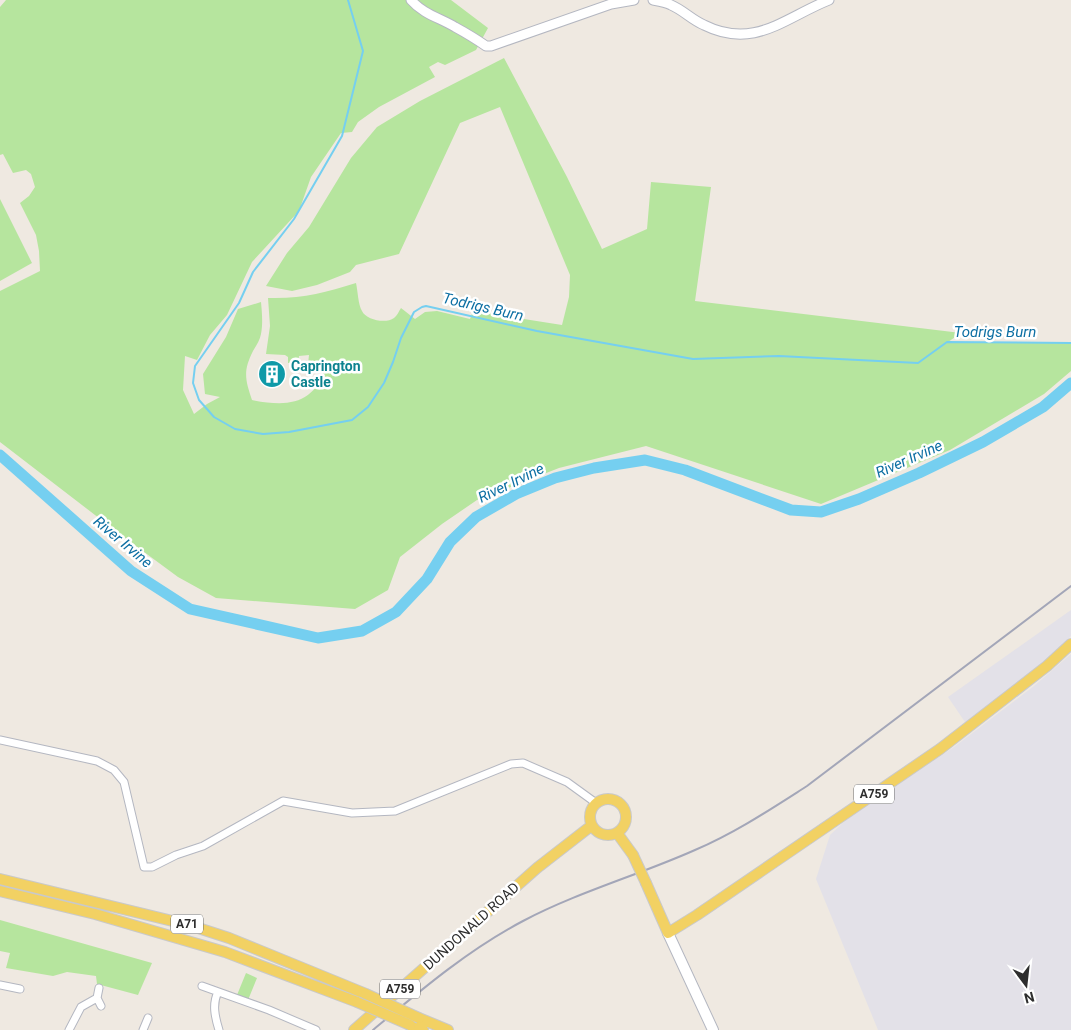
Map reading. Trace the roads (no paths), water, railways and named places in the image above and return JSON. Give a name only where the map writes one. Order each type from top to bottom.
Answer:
[{"type":"main road","name":"A759","points":[[668,933],[697,916],[940,749],[1047,666],[1071,644]]},
{"type":"main road","points":[[602,799],[616,800],[625,810],[625,824],[617,833],[604,835],[598,833],[591,826],[589,814],[596,803],[602,799]]},
{"type":"main road","name":"DUNDONALD ROAD","points":[[354,1030],[537,868],[591,826]]},
{"type":"main road","points":[[617,833],[633,855],[713,1030]]},
{"type":"main road","name":"A71","points":[[0,879],[188,925],[229,938],[448,1030]]},
{"type":"main road","name":"A71","points":[[0,891],[95,914],[216,949],[357,1002],[423,1030]]},
{"type":"street","points":[[411,0],[418,8],[435,18],[454,26],[486,46],[491,46],[611,4],[634,0]]},
{"type":"street","points":[[653,0],[670,4],[703,25],[724,34],[748,35],[765,31],[813,6],[829,0]]},
{"type":"street","points":[[0,740],[97,761],[114,770],[124,782],[144,867],[152,867],[203,846],[283,801],[352,813],[395,811],[511,764],[523,763],[567,782],[596,803]]},
{"type":"street","points":[[0,985],[20,989]]},
{"type":"street","points":[[202,986],[311,1029]]},
{"type":"street","points":[[99,988],[97,998],[101,1006]]},
{"type":"street","points":[[218,992],[214,1000],[219,1030]]},
{"type":"street","points":[[69,1030],[81,1007],[97,998]]},
{"type":"street","points":[[143,1030],[148,1018]]},
{"type":"waterway","name":"Todrigs Burn","points":[[348,0],[363,51],[342,136],[294,219],[253,272],[239,303],[195,366],[193,383],[199,400],[214,417],[235,429],[263,434],[289,432],[352,420],[368,407],[384,383],[401,338],[414,312],[426,306],[537,331],[693,359],[779,356],[918,363],[947,342],[1071,343]]},
{"type":"waterway","name":"River Irvine","points":[[0,455],[131,571],[190,609],[318,638],[362,631],[396,612],[427,579],[450,542],[476,517],[516,494],[555,478],[594,468],[645,460],[685,470],[791,510],[821,512],[859,499],[983,442],[1043,407],[1071,383]]},
{"type":"railway","points":[[373,1030],[464,958],[503,932],[565,901],[710,843],[739,828],[807,786],[1071,586]]},
{"type":"place","name":"Caprington Castle","points":[[272,374]]}]
